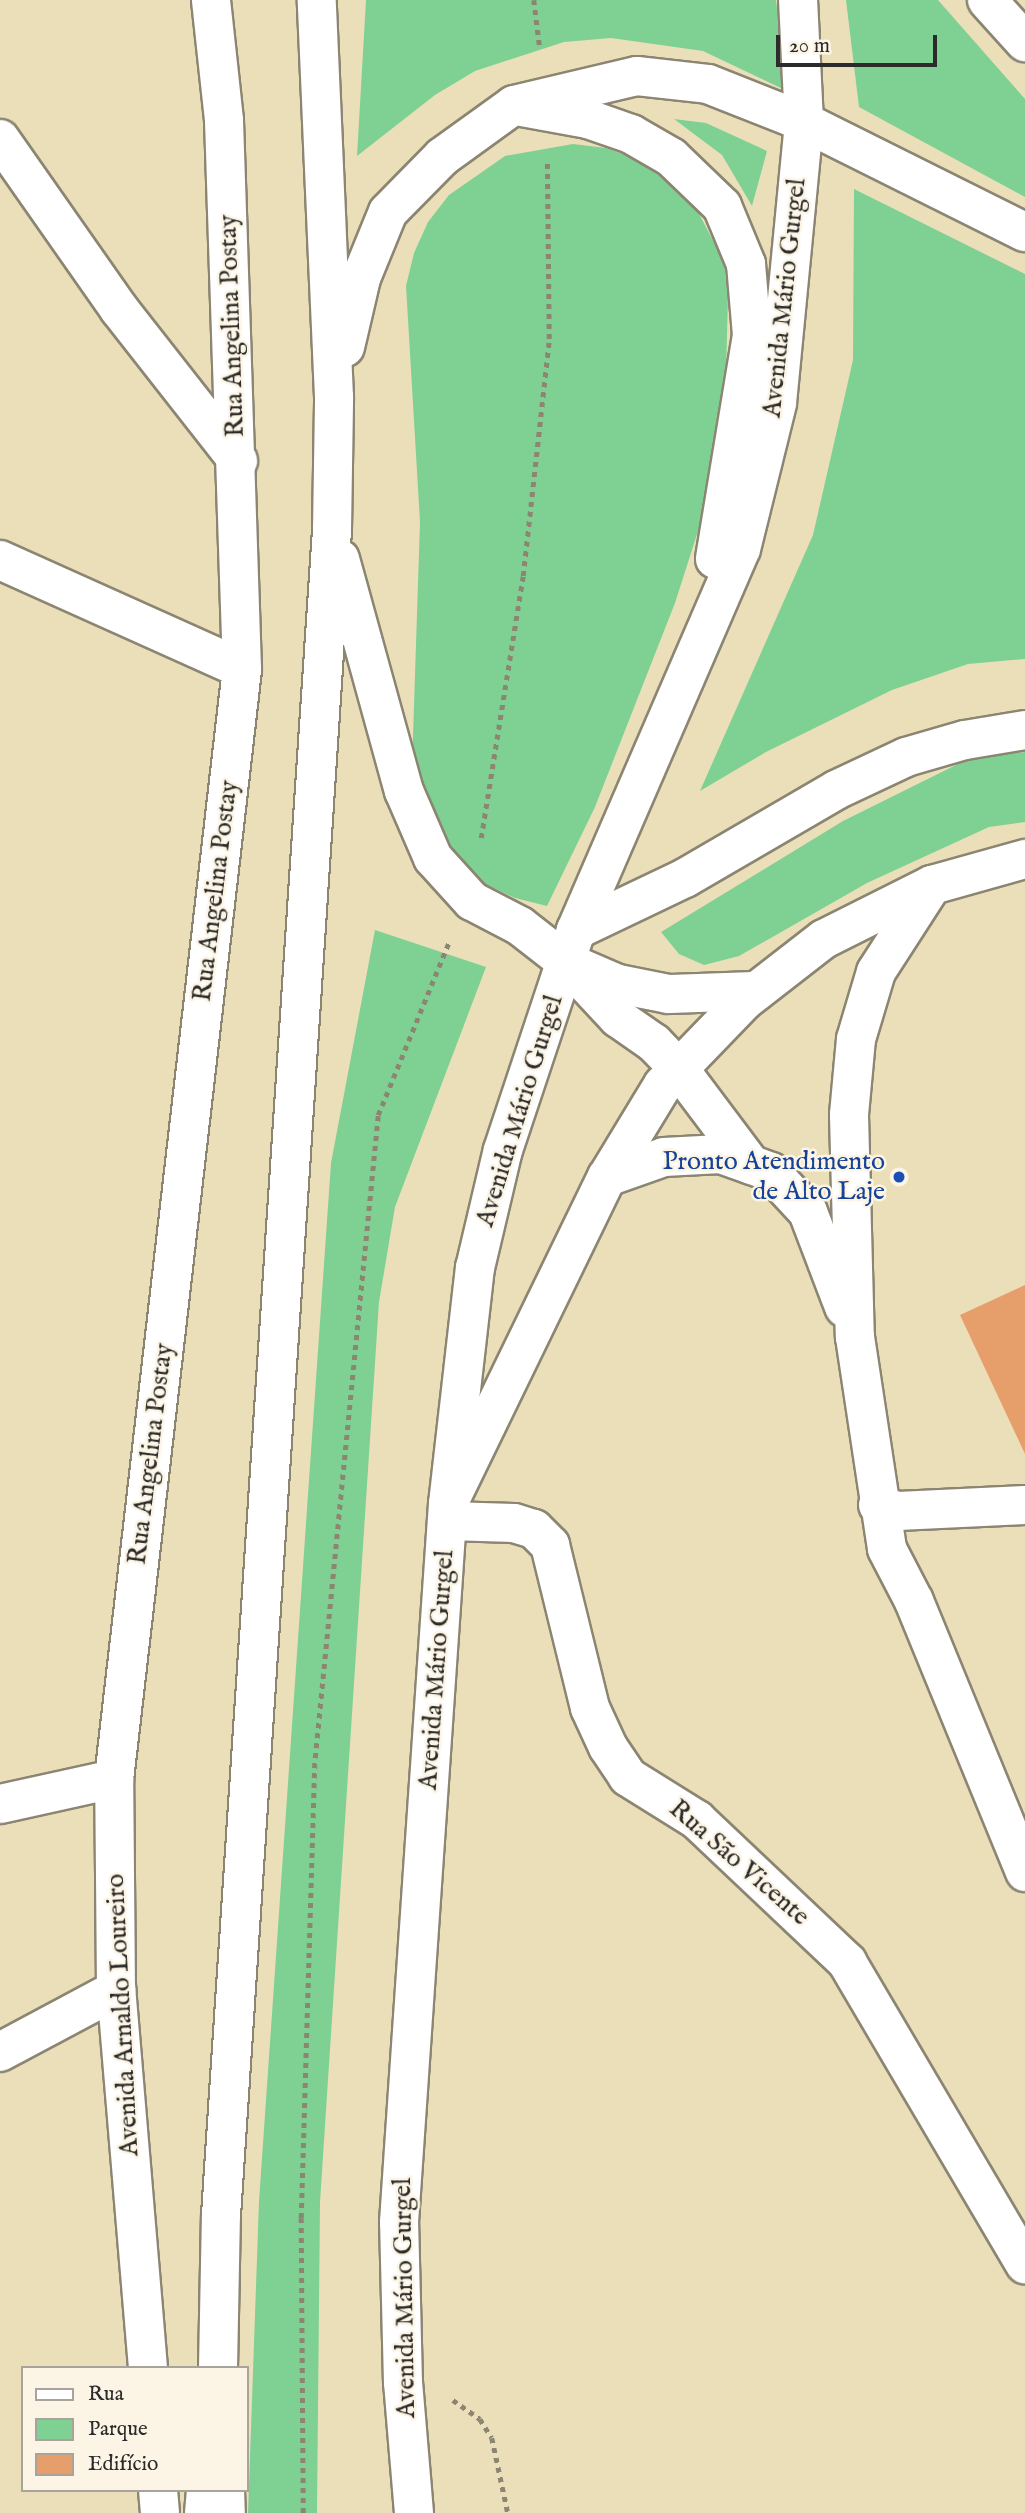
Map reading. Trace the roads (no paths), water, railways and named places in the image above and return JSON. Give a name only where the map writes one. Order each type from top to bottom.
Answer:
[{"type":"main road","name":"Rua Angelina Postay","points":[[114,1779],[242,669],[238,461],[224,120],[211,0]]},
{"type":"main road","points":[[218,2366],[221,2214],[332,530],[334,397],[317,0]]},
{"type":"main road","name":"Avenida Mário Gurgel","points":[[414,2513],[404,2383],[399,2222],[448,1512],[475,1268],[503,1150],[570,946],[700,651],[741,548],[777,403],[804,122],[798,0]]},
{"type":"main road","points":[[987,0],[1025,42]]},
{"type":"main road","points":[[334,397],[361,278],[388,212],[442,157],[535,105],[637,76],[708,85],[804,122],[1025,232]]},
{"type":"main road","points":[[535,105],[631,134],[671,157],[722,206],[746,264],[752,335],[700,651]]},
{"type":"main road","points":[[0,139],[119,309],[238,461]]},
{"type":"main road","points":[[332,530],[404,791],[433,858],[472,901],[520,926],[570,946],[618,984],[668,994],[756,991]]},
{"type":"main road","points":[[0,560],[242,669]]},
{"type":"main road","points":[[570,946],[836,790],[906,757],[965,740],[1025,730]]},
{"type":"main road","points":[[448,1512],[607,1177],[663,1085],[756,991],[824,939],[932,885],[1025,859]]},
{"type":"main road","points":[[932,885],[876,972],[856,1039],[849,1115],[855,1337],[878,1505],[887,1549],[914,1601],[1025,1872]]},
{"type":"main road","points":[[570,946],[618,1018],[654,1043],[679,1069],[751,1165]]},
{"type":"main road","points":[[607,1177],[664,1157],[721,1154],[771,1172],[808,1212],[855,1337]]},
{"type":"main road","points":[[878,1505],[898,1511],[1025,1505]]},
{"type":"main road","name":"Rua São Vicente","points":[[448,1512],[534,1529],[550,1545],[590,1707],[608,1747],[628,1777],[697,1820],[846,1962],[1025,2264]]},
{"type":"main road","points":[[0,1804],[114,1779]]},
{"type":"main road","name":"Avenida Arnaldo Loureiro","points":[[114,1779],[116,1990],[148,2366]]},
{"type":"main road","points":[[0,2052],[116,1990]]},
{"type":"main road","points":[[158,2492],[160,2513]]},
{"type":"main road","points":[[204,2513],[206,2492]]},
{"type":"main road","points":[[225,2492],[226,2513]]},
{"type":"place","name":"Pronto Atendimento de Alto Laje","points":[[899,1177]]}]
